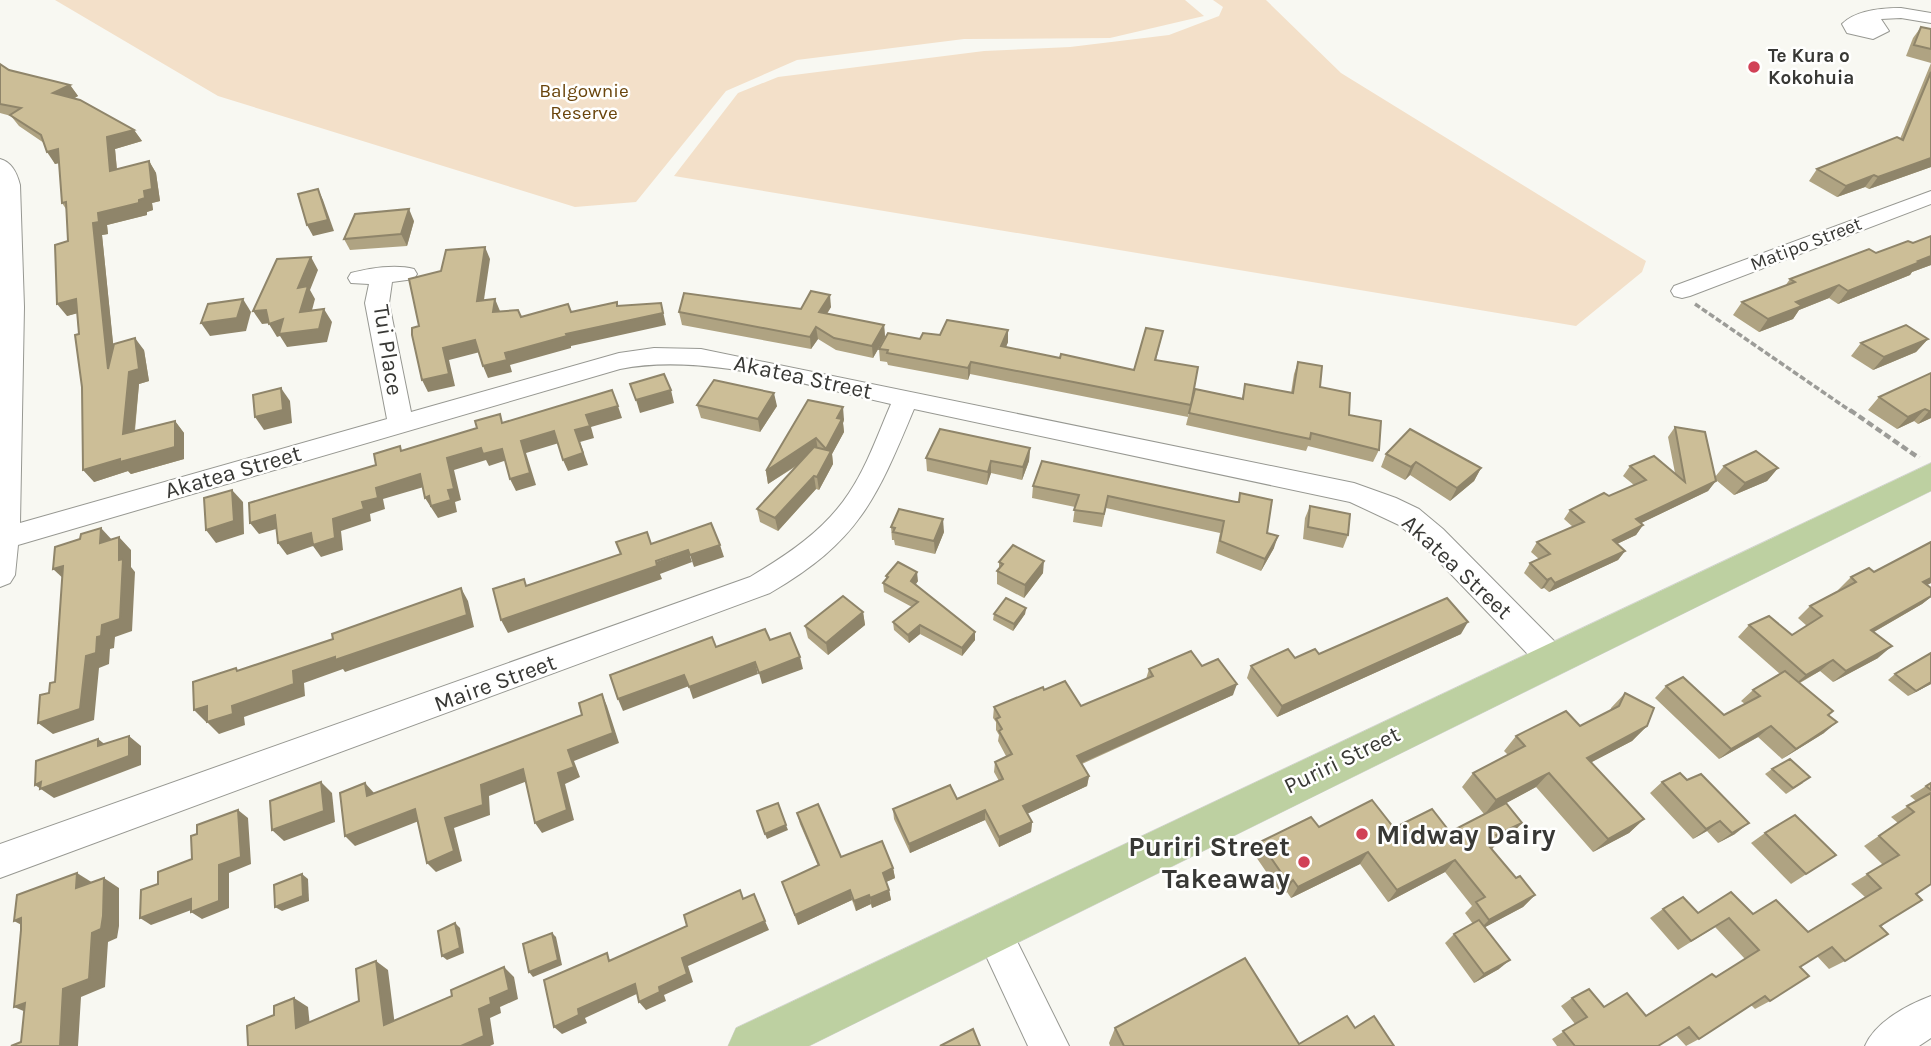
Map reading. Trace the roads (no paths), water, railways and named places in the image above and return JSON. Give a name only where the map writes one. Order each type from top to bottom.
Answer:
[{"type":"main road","name":"Puriri Street","points":[[754,1046],[1926,476]]},
{"type":"street","points":[[1872,18],[1907,6],[1931,18]]},
{"type":"street","points":[[0,165],[7,174],[10,185],[6,308],[5,538],[0,575]]},
{"type":"street","name":"Matipo Street","points":[[1682,292],[1931,197]]},
{"type":"street","name":"Tui Place","points":[[382,276],[377,303],[401,424]]},
{"type":"street","name":"Akatea Street","points":[[5,538],[618,361],[663,355],[713,358],[1354,493],[1387,505],[1409,517],[1433,537],[1552,659]]},
{"type":"street","name":"Maire Street","points":[[0,861],[760,585],[792,567],[816,547],[859,500],[906,399]]},
{"type":"street","points":[[992,930],[1049,1046]]},
{"type":"street","points":[[1885,1046],[1931,1015]]},
{"type":"place","name":"Te Kura o Kokohuia","points":[[1754,67]]},
{"type":"place","name":"Midway Dairy","points":[[1362,834]]},
{"type":"place","name":"Puriri Street Takeaway","points":[[1304,862]]},
{"type":"park label","name":"Balgownie Reserve","points":[[584,102]]}]
